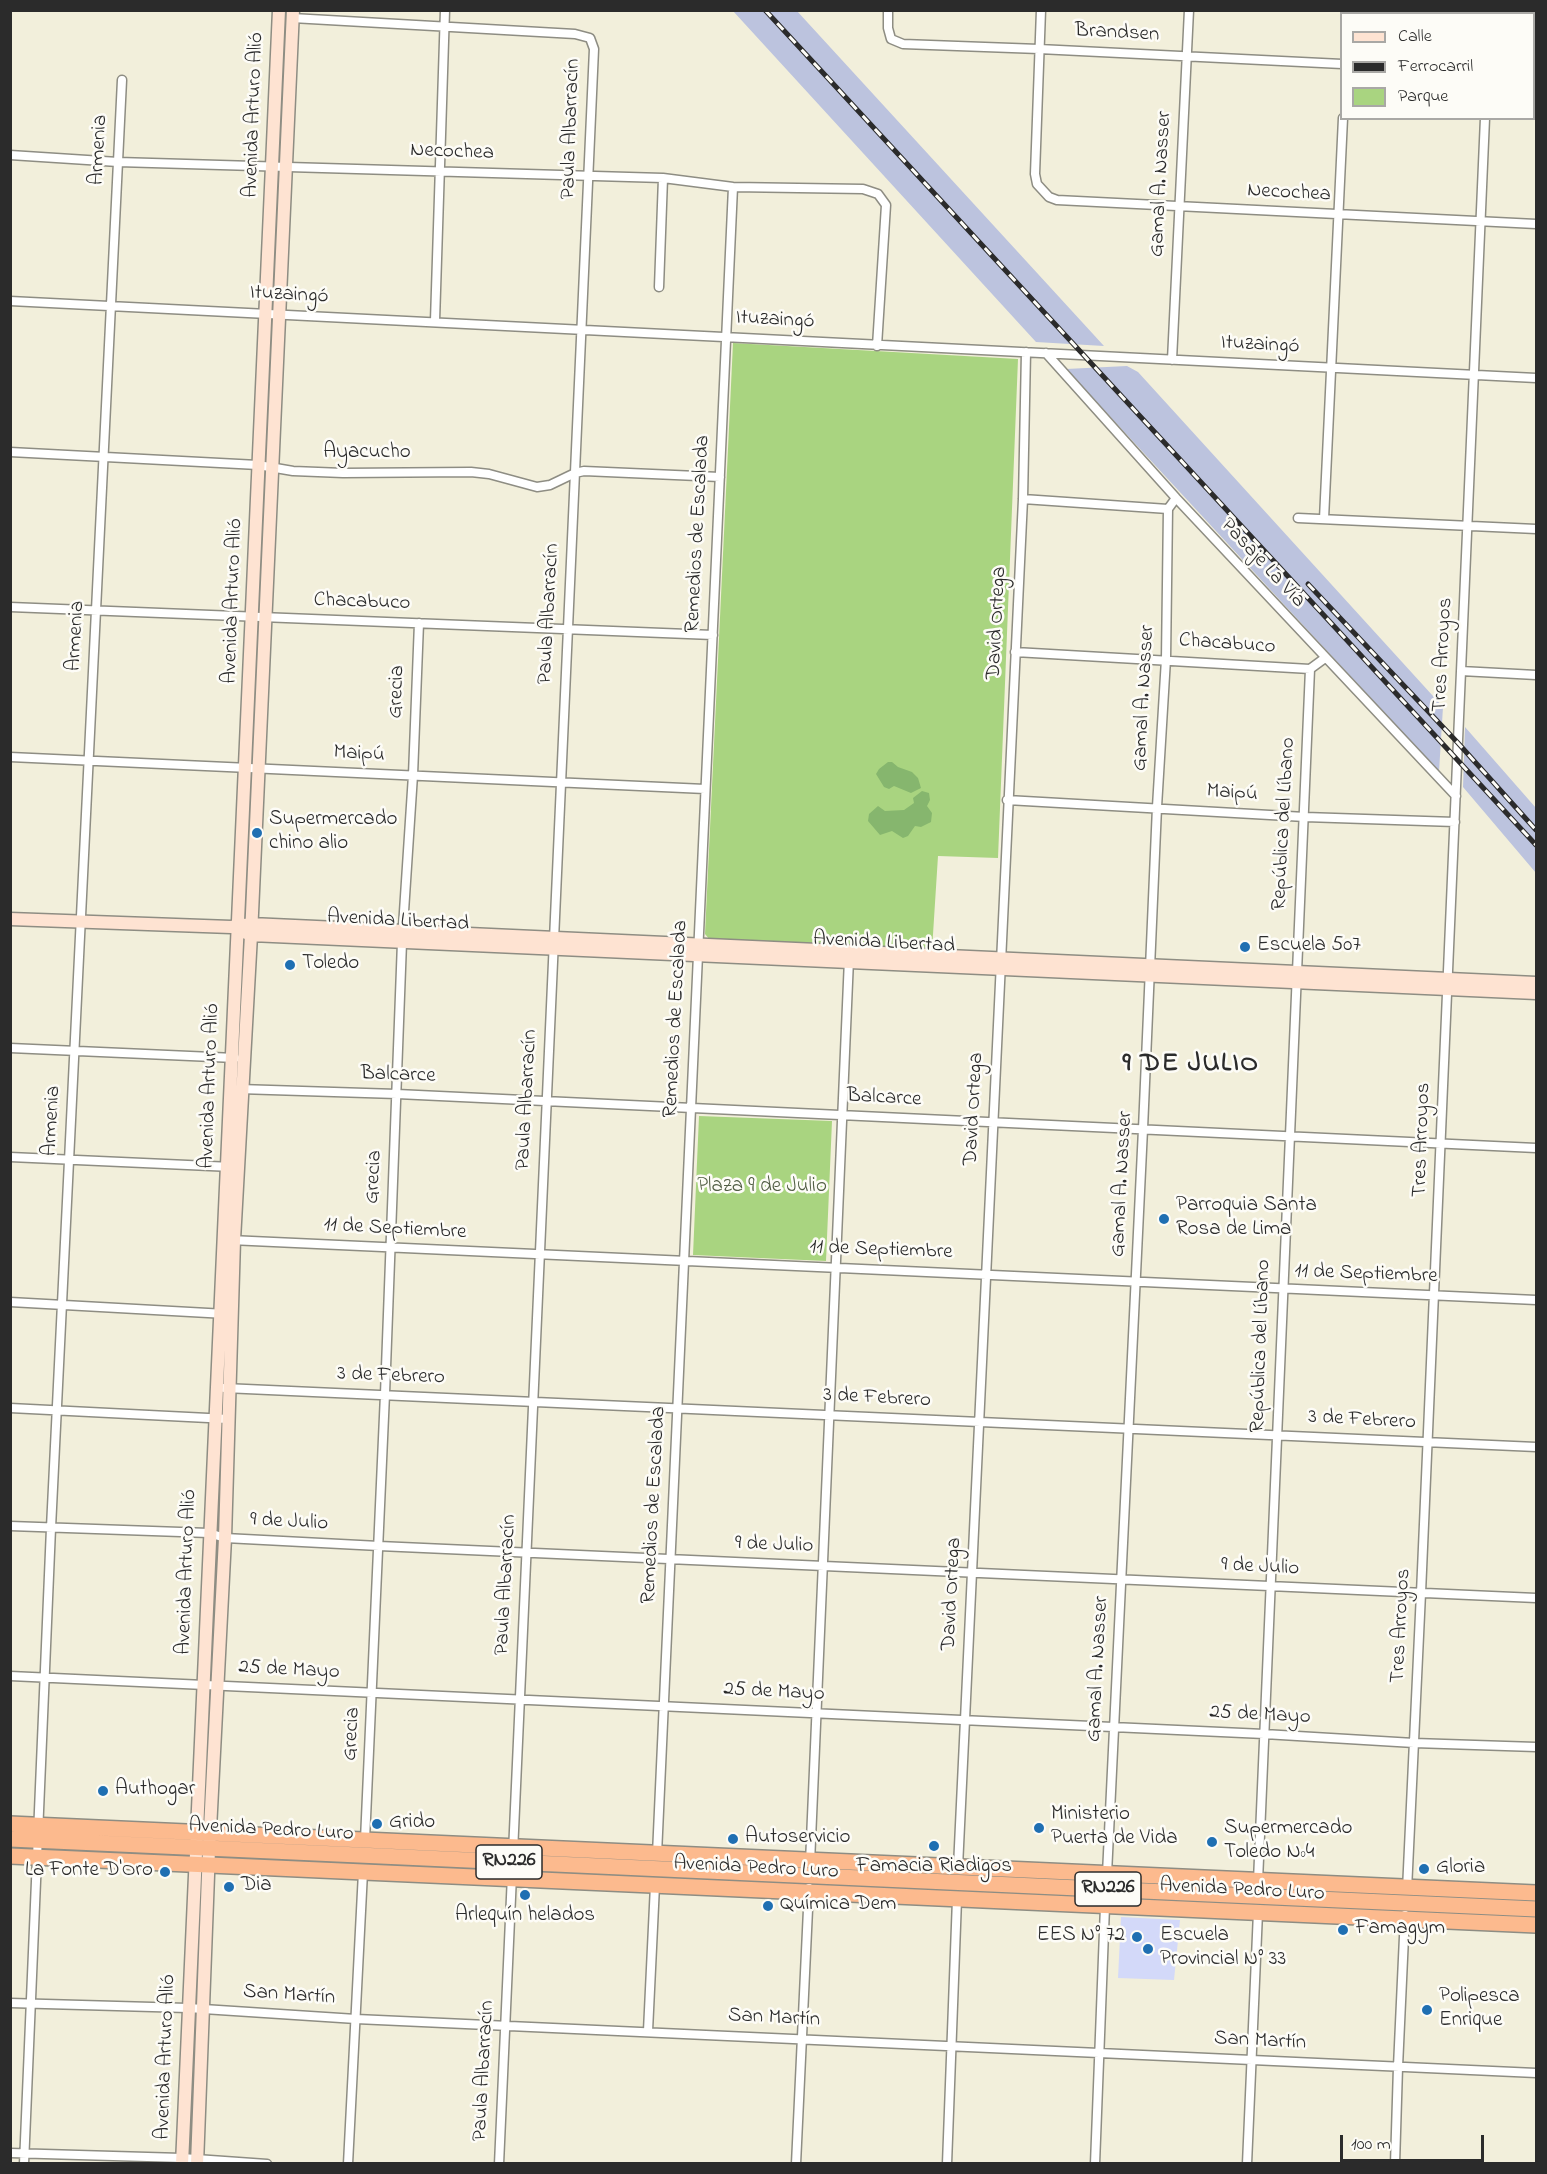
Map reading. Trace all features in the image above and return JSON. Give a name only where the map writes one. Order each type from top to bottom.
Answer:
[{"type":"highway","name":"Avenida Pedro Luro","points":[[10,1824],[37,1833]]},
{"type":"highway","name":"Avenida Pedro Luro","points":[[10,1839],[37,1833],[1406,1895],[1536,1893]]},
{"type":"highway","name":"Avenida Pedro Luro","points":[[202,1841],[365,1840],[513,1855],[657,1854],[810,1868],[958,1867],[1258,1881],[1536,1909]]},
{"type":"highway","name":"Avenida Pedro Luro","points":[[10,1856],[1536,1925]]},
{"type":"main road","name":"Avenida Arturo Alió","points":[[233,1167],[230,1089],[235,928],[251,768],[259,618],[272,467],[272,314],[278,166],[279,10]]},
{"type":"main road","name":"Avenida Arturo Alió","points":[[278,166],[292,14]]},
{"type":"main road","name":"Avenida Arturo Alió","points":[[259,618],[258,465],[272,314]]},
{"type":"main road","name":"Avenida Arturo Alió","points":[[197,2161],[202,2009],[203,1684],[216,1388],[226,1314],[233,1167],[243,1089],[251,929],[251,768]]},
{"type":"main road","name":"Avenida Libertad","points":[[10,919],[1447,984],[1536,993]]},
{"type":"main road","name":"Avenida Libertad","points":[[1447,984],[1536,983]]},
{"type":"main road","name":"Avenida Arturo Alió","points":[[202,1841],[217,1685],[225,1538],[230,1388],[226,1314]]},
{"type":"main road","name":"Avenida Arturo Alió","points":[[182,2161],[188,2008],[201,1865]]},
{"type":"street","points":[[435,321],[445,10]]},
{"type":"street","name":"Brandsen","points":[[888,10],[888,28],[891,39],[903,44],[1340,64]]},
{"type":"street","points":[[1039,49],[1041,10]]},
{"type":"street","name":"Gamal A. Nasser","points":[[1172,360],[1189,10]]},
{"type":"street","points":[[292,14],[444,28]]},
{"type":"street","name":"Paula Albarracín","points":[[444,28],[575,34],[590,38],[594,49],[499,2163]]},
{"type":"street","name":"Necochea","points":[[1039,49],[1035,174],[1037,184],[1043,192],[1057,200],[1536,224]]},
{"type":"street","name":"Armenia","points":[[24,2163],[51,1528],[122,80]]},
{"type":"street","points":[[1324,519],[1343,120]]},
{"type":"street","name":"Tres Arroyos","points":[[1395,2163],[1485,120]]},
{"type":"street","name":"Necochea","points":[[10,155],[118,162],[663,178],[733,187],[863,189],[878,194],[886,205],[877,345]]},
{"type":"street","points":[[658,287],[663,178]]},
{"type":"street","name":"Remedios de Escalada","points":[[657,1854],[733,187]]},
{"type":"street","name":"Ituzaingó","points":[[10,302],[435,321],[1536,378]]},
{"type":"street","name":"David Ortega","points":[[958,1867],[1023,499],[1026,352]]},
{"type":"street","name":"Pasaje La Vía","points":[[1046,353],[1176,498],[1456,796]]},
{"type":"street","name":"Ayacucho","points":[[10,452],[258,465],[293,471],[471,472],[489,474],[537,487],[550,485],[584,471],[720,477]]},
{"type":"street","points":[[1023,499],[1168,509],[1176,498]]},
{"type":"street","name":"Gamal A. Nasser","points":[[1107,1874],[1157,807],[1166,659],[1168,509]]},
{"type":"street","points":[[1298,518],[1536,529]]},
{"type":"street","name":"Chacabuco","points":[[10,607],[712,635]]},
{"type":"street","name":"Grecia","points":[[365,1840],[398,1094],[402,936],[413,776],[419,623]]},
{"type":"street","name":"Chacabuco","points":[[1015,652],[1310,669]]},
{"type":"street","points":[[1310,669],[1325,658]]},
{"type":"street","name":"República del Líbano","points":[[1258,1881],[1310,669]]},
{"type":"street","points":[[1461,671],[1536,675]]},
{"type":"street","name":"Maipú","points":[[10,757],[705,789]]},
{"type":"street","name":"Maipú","points":[[1007,800],[1305,817],[1455,822]]},
{"type":"street","points":[[796,2163],[849,957]]},
{"type":"street","points":[[10,1048],[244,1059]]},
{"type":"street","name":"Balcarce","points":[[230,1089],[398,1094],[1536,1148]]},
{"type":"street","points":[[10,1157],[233,1167]]},
{"type":"street","name":"11 de Septiembre","points":[[229,1240],[1536,1300]]},
{"type":"street","points":[[10,1302],[226,1314]]},
{"type":"street","name":"3 de Febrero","points":[[216,1388],[1536,1447]]},
{"type":"street","points":[[10,1408],[228,1419]]},
{"type":"street","name":"9 de Julio","points":[[10,1526],[209,1533],[225,1538],[526,1553],[1536,1598]]},
{"type":"street","name":"25 de Mayo","points":[[10,1676],[1536,1747]]},
{"type":"street","points":[[348,2163],[363,1872]]},
{"type":"street","points":[[648,2031],[655,1885]]},
{"type":"street","points":[[947,2163],[957,1899]]},
{"type":"street","points":[[1095,2163],[1105,1905]]},
{"type":"street","points":[[1247,2163],[1258,1912]]},
{"type":"street","name":"San Martín","points":[[10,2003],[188,2008],[356,2019],[1536,2073]]},
{"type":"street","points":[[10,2153],[267,2163]]},
{"type":"shaded area","points":[[733,11],[797,11],[1104,346],[1036,342]]},
{"type":"shaded area","points":[[1127,366],[1138,372],[1443,707],[1439,772],[1066,369]]},
{"type":"shaded area","points":[[1465,727],[1536,808],[1536,873],[1463,787]]},
{"type":"shaded area","name":"Escuela Provincial N° 33","points":[[1121,1917],[1180,1920],[1174,1980],[1118,1978]]},
{"type":"green space","points":[[733,343],[1018,359],[998,858],[938,856],[932,950],[710,940],[705,934]]},
{"type":"green space","points":[[888,762],[912,772],[918,778],[921,788],[911,793],[894,786],[889,789],[884,787],[876,774]]},
{"type":"green space","points":[[922,791],[929,793],[930,800],[927,806],[932,813],[931,822],[921,827],[915,826],[908,836],[903,838],[892,831],[880,835],[868,821],[869,814],[878,806],[885,811],[904,810],[914,803],[913,798]]},
{"type":"green space","name":"Plaza 9 de Julio","points":[[699,1116],[832,1121],[826,1261],[693,1255]]},
{"type":"railway","points":[[765,10],[1536,845]]},
{"type":"railway","points":[[1308,584],[1458,743],[1536,830]]},
{"type":"place","name":"Supermercado chino alio","points":[[257,833]]},
{"type":"place","name":"Escuela 507","points":[[1245,947]]},
{"type":"place","name":"Toledo","points":[[290,965]]},
{"type":"place","name":"Parroquia Santa Rosa de Lima","points":[[1164,1219]]},
{"type":"place","name":"Authogar","points":[[103,1791]]},
{"type":"place","name":"Grido","points":[[377,1824]]},
{"type":"place","name":"Ministerio Puerta de Vida","points":[[1039,1828]]},
{"type":"place","name":"Autoservicio","points":[[733,1839]]},
{"type":"place","name":"Supermercado Toledo Nº4","points":[[1212,1842]]},
{"type":"place","name":"Famacia Riadigos","points":[[934,1846]]},
{"type":"place","name":"Gloria","points":[[1424,1869]]},
{"type":"place","name":"La Fonte D'Oro","points":[[165,1872]]},
{"type":"place","name":"Dia","points":[[229,1887]]},
{"type":"place","name":"Arlequín helados","points":[[525,1895]]},
{"type":"place","name":"Química Dem","points":[[768,1906]]},
{"type":"place","name":"Famagym","points":[[1343,1930]]},
{"type":"place","name":"EES N° 72","points":[[1137,1937]]},
{"type":"place","name":"Escuela Provincial N° 33","points":[[1148,1949]]},
{"type":"place","name":"Polipesca Enrique","points":[[1427,2010]]},
{"type":"district","name":"9 DE JULIO","points":[[1191,1066]]}]
